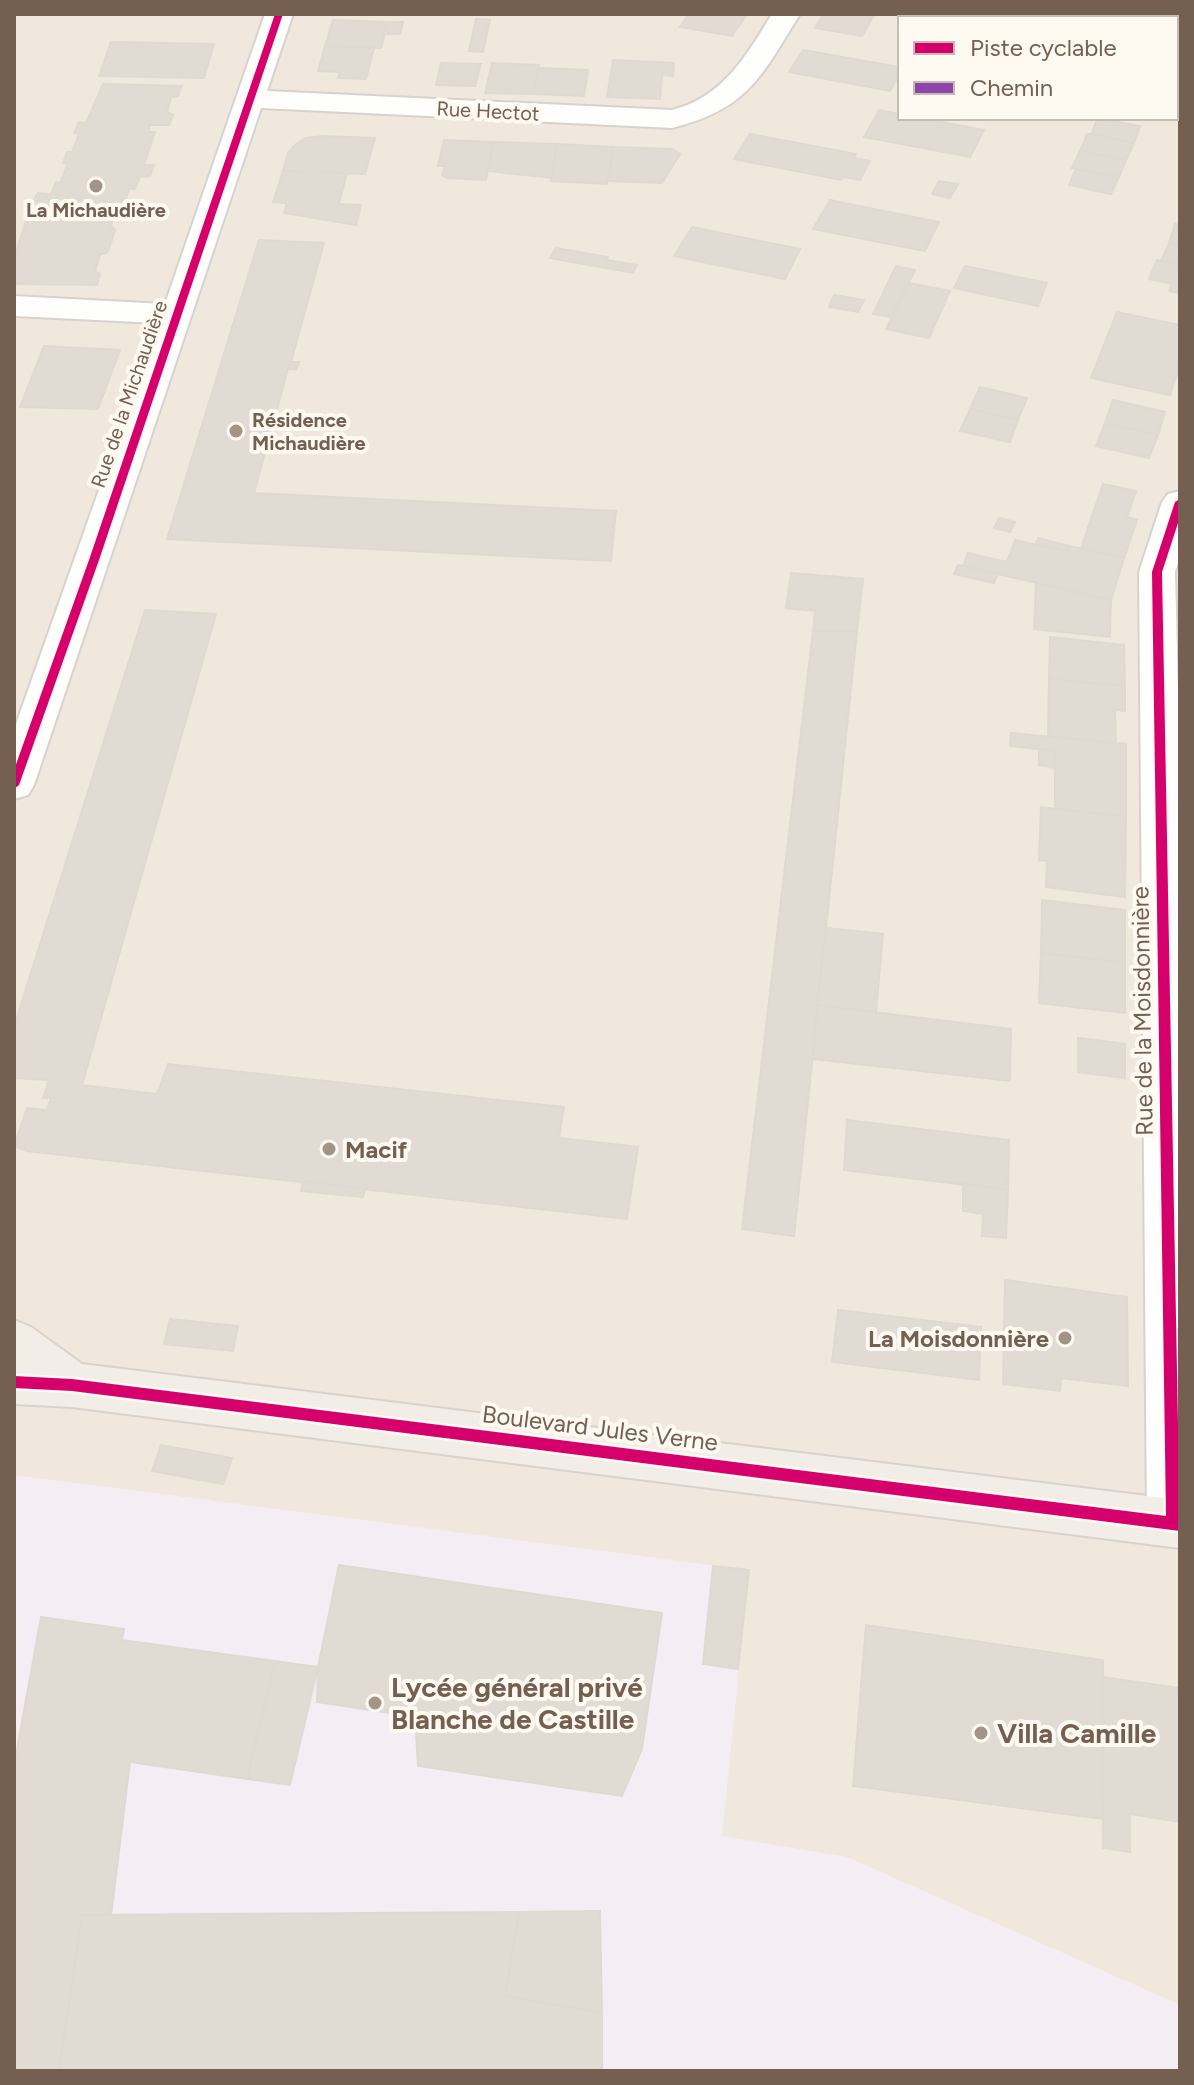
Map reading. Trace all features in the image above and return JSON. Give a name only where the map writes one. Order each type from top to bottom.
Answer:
[{"type":"main road","name":"Boulevard Jules Verne","points":[[14,1342],[72,1385]]},
{"type":"main road","name":"Boulevard Jules Verne","points":[[14,1382],[72,1385],[1177,1524]]},
{"type":"street","name":"Rue de la Michaudière","points":[[14,785],[279,14]]},
{"type":"street","name":"Rue Hectot","points":[[250,99],[660,119],[697,114],[723,100],[745,76],[786,14]]},
{"type":"street","points":[[14,306],[177,314]]},
{"type":"street","name":"Rue de la Moisdonnière","points":[[1177,1524],[1157,572],[1180,502]]},
{"type":"shaded area","points":[[14,14],[1180,14],[1180,2071],[14,2071]]},
{"type":"shaded area","name":"Lycée général privé Blanche de Castille","points":[[14,1475],[749,1570],[722,1836],[847,1857],[1180,2005],[1180,2071],[14,2071]]},
{"type":"building","points":[[689,14],[747,14],[732,36],[680,27]]},
{"type":"building","points":[[823,14],[875,14],[862,36],[815,28]]},
{"type":"building","points":[[1180,14],[1180,26],[1178,16],[1134,16]]},
{"type":"building","points":[[476,19],[490,20],[483,52],[469,51]]},
{"type":"building","points":[[333,20],[388,22],[381,48],[325,46]]},
{"type":"building","points":[[388,22],[403,22],[400,34],[385,34]]},
{"type":"building","points":[[111,42],[214,44],[204,78],[99,76]]},
{"type":"building","points":[[325,46],[374,48],[366,79],[338,78],[340,72],[318,71]]},
{"type":"building","points":[[803,50],[898,67],[898,77],[890,91],[789,72]]},
{"type":"building","points":[[613,60],[674,63],[673,76],[662,75],[660,99],[607,97]]},
{"type":"building","points":[[441,63],[481,64],[475,86],[436,85]]},
{"type":"building","points":[[492,63],[539,65],[533,94],[485,93]]},
{"type":"building","points":[[538,68],[588,70],[584,96],[533,94]]},
{"type":"building","name":"La Michaudière","points":[[103,84],[182,86],[178,96],[171,98],[167,112],[173,115],[169,125],[150,125],[148,132],[155,132],[144,165],[154,165],[150,176],[140,177],[135,189],[129,189],[123,207],[115,211],[111,226],[115,230],[108,252],[100,255],[95,271],[100,274],[97,285],[14,284],[14,258],[33,200],[38,193],[51,194],[56,182],[60,183],[68,163],[63,163],[67,152],[72,152],[79,134],[74,133],[79,122],[86,123]]},
{"type":"building","points":[[879,110],[898,114],[898,120],[932,120],[984,130],[970,157],[864,137]]},
{"type":"building","points":[[1097,120],[1140,126],[1134,143],[1091,134]]},
{"type":"building","points":[[750,134],[856,154],[854,158],[870,161],[860,180],[843,177],[841,180],[734,159]]},
{"type":"building","points":[[1087,134],[1134,143],[1126,160],[1080,151]]},
{"type":"building","points":[[306,138],[375,138],[365,174],[283,171],[288,153],[296,144]]},
{"type":"building","points":[[444,140],[494,142],[486,180],[447,178],[442,175],[445,166],[438,166]]},
{"type":"building","points":[[494,142],[557,144],[552,178],[488,171]]},
{"type":"building","points":[[557,144],[613,147],[607,184],[551,181]]},
{"type":"building","points":[[613,147],[673,149],[680,154],[662,183],[609,181]]},
{"type":"building","points":[[1080,151],[1126,160],[1119,177],[1072,168]]},
{"type":"building","points":[[1076,169],[1119,177],[1111,194],[1069,185]]},
{"type":"building","points":[[283,171],[347,173],[339,204],[361,205],[356,225],[284,213],[287,203],[273,202]]},
{"type":"building","points":[[939,181],[958,184],[950,198],[932,194]]},
{"type":"building","points":[[830,200],[939,222],[925,251],[813,229]]},
{"type":"building","points":[[1175,224],[1180,225],[1180,245],[1169,243]]},
{"type":"building","points":[[692,227],[800,249],[785,279],[674,256]]},
{"type":"building","name":"Résidence Michaudière","points":[[259,240],[324,243],[291,362],[299,362],[296,369],[288,369],[254,493],[616,511],[611,561],[167,539]]},
{"type":"building","points":[[1169,243],[1180,245],[1180,265],[1161,261]]},
{"type":"building","points":[[556,248],[637,265],[633,273],[550,258]]},
{"type":"building","points":[[1157,260],[1180,265],[1180,293],[1169,291],[1172,284],[1149,279]]},
{"type":"building","points":[[896,266],[915,270],[892,317],[873,314]]},
{"type":"building","points":[[965,266],[1047,283],[1038,306],[954,288]]},
{"type":"building","points":[[909,283],[950,291],[929,338],[886,329]]},
{"type":"building","points":[[834,295],[864,300],[858,312],[829,307]]},
{"type":"building","points":[[1117,312],[1180,325],[1180,364],[1170,395],[1091,378]]},
{"type":"building","points":[[44,346],[120,350],[98,409],[20,407]]},
{"type":"building","points":[[980,387],[1027,398],[1018,420],[970,409]]},
{"type":"building","points":[[1113,400],[1165,412],[1158,435],[1105,423]]},
{"type":"building","points":[[970,409],[1018,420],[1010,442],[960,431]]},
{"type":"building","points":[[1105,423],[1158,435],[1149,458],[1096,446]]},
{"type":"building","points":[[1103,484],[1136,491],[1127,517],[1137,520],[1124,558],[1081,548]]},
{"type":"building","points":[[999,518],[1015,522],[1010,532],[994,528]]},
{"type":"building","points":[[1038,538],[1069,546],[1067,552],[1036,545]]},
{"type":"building","points":[[1015,540],[1067,552],[1069,546],[1124,558],[1111,600],[963,566],[968,553],[1007,562]]},
{"type":"building","points":[[958,565],[998,574],[994,583],[954,574]]},
{"type":"building","points":[[791,573],[863,579],[857,631],[813,631],[815,611],[786,608]]},
{"type":"building","points":[[1036,583],[1111,600],[1110,637],[1034,629]]},
{"type":"building","points":[[145,610],[216,614],[82,1085],[157,1094],[168,1064],[564,1107],[559,1138],[638,1147],[627,1219],[27,1151],[14,1146],[27,1108],[47,1110],[51,1098],[43,1098],[49,1080],[14,1078],[14,1027]]},
{"type":"building","points":[[813,631],[857,631],[794,1236],[742,1229]]},
{"type":"building","points":[[1050,637],[1124,645],[1125,686],[1049,679]]},
{"type":"building","points":[[1049,679],[1125,686],[1125,711],[1115,710],[1116,743],[1048,736]]},
{"type":"building","points":[[1011,733],[1126,744],[1126,817],[1055,809],[1055,751],[1010,746]]},
{"type":"building","points":[[1039,749],[1055,751],[1056,768],[1039,765]]},
{"type":"building","points":[[1041,807],[1126,817],[1125,897],[1046,887],[1047,861],[1039,860]]},
{"type":"building","points":[[1042,900],[1125,910],[1125,963],[1041,953]]},
{"type":"building","points":[[826,928],[883,934],[876,1012],[817,1005]]},
{"type":"building","points":[[1041,953],[1125,963],[1125,1013],[1039,1003]]},
{"type":"building","points":[[817,1005],[1011,1029],[1010,1081],[813,1059]]},
{"type":"building","points":[[1078,1038],[1125,1044],[1125,1078],[1078,1072]]},
{"type":"building","points":[[847,1120],[1009,1140],[1008,1190],[844,1170]]},
{"type":"building","points":[[303,1181],[365,1189],[363,1197],[301,1191]]},
{"type":"building","points":[[963,1183],[1008,1190],[1006,1238],[982,1236],[983,1214],[963,1211]]},
{"type":"building","name":"La Moisdonnière","points":[[1005,1280],[1127,1297],[1128,1386],[1061,1378],[1060,1391],[1003,1384]]},
{"type":"building","points":[[838,1310],[981,1327],[979,1380],[832,1362]]},
{"type":"building","points":[[170,1319],[238,1326],[233,1351],[164,1344]]},
{"type":"building","points":[[161,1445],[232,1458],[223,1484],[152,1471]]},
{"type":"building","points":[[339,1565],[662,1613],[642,1749],[622,1796],[418,1766],[415,1717],[317,1702],[318,1667]]},
{"type":"building","points":[[713,1566],[749,1570],[738,1669],[703,1664]]},
{"type":"building","points":[[41,1617],[124,1629],[122,1640],[275,1661],[247,1779],[130,1762],[111,1916],[82,1915],[59,2071],[14,2071],[14,1766]]},
{"type":"building","name":"Villa Camille","points":[[866,1625],[1103,1660],[1104,1819],[853,1786]]},
{"type":"building","points":[[275,1661],[318,1667],[290,1785],[247,1779]]},
{"type":"building","points":[[1102,1677],[1180,1688],[1180,1822],[1130,1814],[1130,1852],[1103,1848]]},
{"type":"building","points":[[600,1911],[602,2013],[505,1996],[519,1912]]},
{"type":"building","points":[[519,1912],[505,1996],[602,2013],[602,2071],[59,2071],[82,1915]]},
{"type":"cycle path","points":[[14,785],[94,560],[279,14]]},
{"type":"cycle path","points":[[1173,1523],[1157,572],[1180,502]]},
{"type":"cycle path","points":[[14,1382],[72,1385],[1180,1524]]},
{"type":"place","name":"La Michaudière","points":[[96,186]]},
{"type":"place","name":"Résidence Michaudière","points":[[236,431]]},
{"type":"place","name":"Macif","points":[[329,1149]]},
{"type":"place","name":"La Moisdonnière","points":[[1065,1338]]},
{"type":"place","name":"Lycée général privé Blanche de Castille","points":[[375,1703]]},
{"type":"place","name":"Villa Camille","points":[[981,1733]]}]
